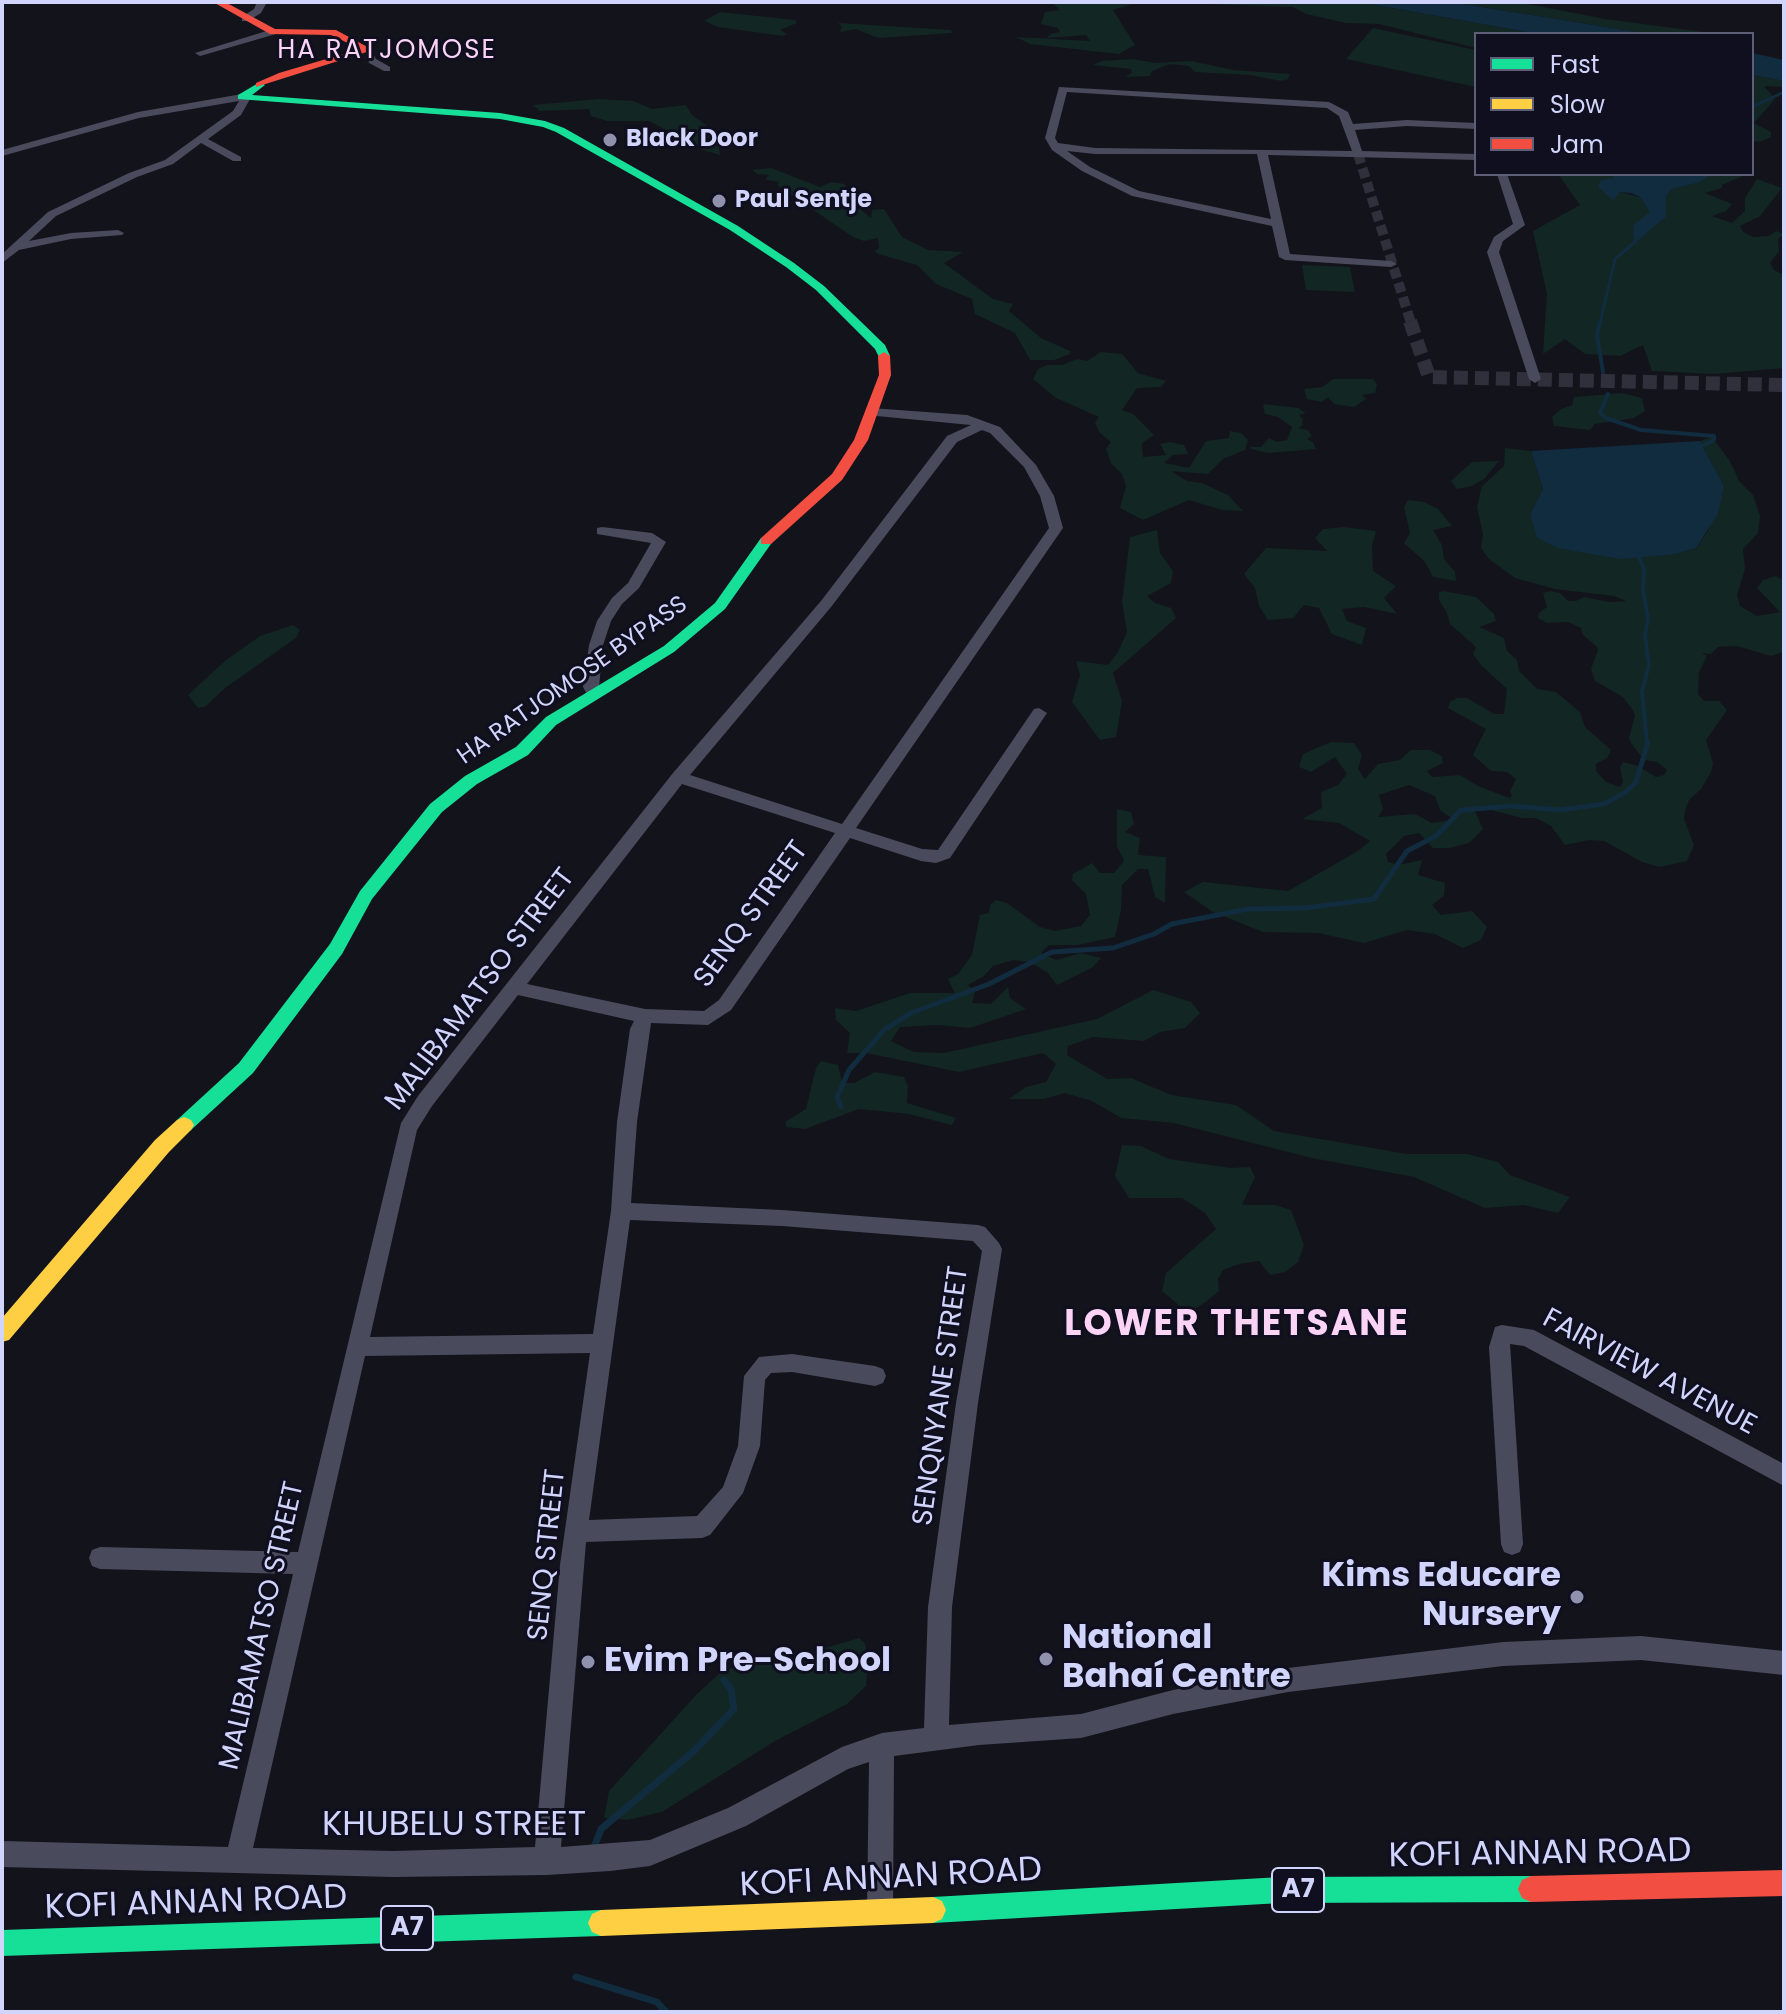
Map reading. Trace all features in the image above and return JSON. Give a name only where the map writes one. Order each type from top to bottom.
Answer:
[{"type":"street","points":[[218,2],[273,32]]},
{"type":"street","points":[[245,19],[258,11],[262,2]]},
{"type":"street","points":[[200,53],[273,32],[317,30],[333,32],[365,47],[372,61],[387,69]]},
{"type":"street","points":[[18,247],[16,245],[52,214],[133,175],[157,168],[201,139],[237,113],[244,98],[255,87],[282,75],[368,52]]},
{"type":"street","points":[[1276,223],[1136,194],[1075,161],[1054,146],[1050,138],[1063,89],[1329,105],[1344,114],[1358,154]]},
{"type":"street","points":[[2,153],[138,115],[244,98]]},
{"type":"street","name":"HA RATJOMOSE BYPASS","points":[[2,1333],[162,1146],[246,1068],[336,949],[366,895],[436,808],[471,780],[522,751],[551,721],[669,649],[720,606],[771,534],[837,477],[861,440],[885,375],[881,348],[820,288],[734,228],[560,130],[545,124],[500,116],[244,98]]},
{"type":"street","points":[[1349,127],[1407,123],[1474,126]]},
{"type":"street","points":[[201,139],[237,159]]},
{"type":"street","points":[[1054,146],[1095,151],[1206,150],[1474,157]]},
{"type":"street","points":[[1075,161],[1095,151]]},
{"type":"street","points":[[1262,153],[1285,257],[1391,264]]},
{"type":"street","points":[[1503,176],[1519,225],[1498,239],[1493,252],[1535,379]]},
{"type":"street","points":[[2,260],[18,247],[71,236],[118,233]]},
{"type":"street","points":[[871,412],[967,419],[984,424]]},
{"type":"street","name":"MALIBAMATSO STREET","points":[[238,1859],[408,1128],[425,1101],[679,777],[826,604],[952,439],[984,424]]},
{"type":"street","name":"SENQ STREET","points":[[547,1862],[576,1531],[621,1211],[627,1122],[639,1029],[645,1016],[708,1018],[725,1005],[1056,528],[1047,496],[1029,465],[1006,440],[984,424]]},
{"type":"street","points":[[593,693],[596,645],[604,621],[617,601],[634,585],[659,542],[652,537],[602,531]]},
{"type":"street","points":[[679,777],[921,855],[936,857],[944,854],[1039,713]]},
{"type":"street","points":[[516,988],[645,1016]]},
{"type":"street","name":"SENQNYANE STREET","points":[[621,1211],[782,1218],[978,1233],[992,1249],[967,1403],[940,1607],[936,1738]]},
{"type":"street","name":"FAIRVIEW AVENUE","points":[[1512,1544],[1499,1347],[1502,1334],[1527,1337],[1540,1343],[1784,1476]]},
{"type":"street","points":[[356,1347],[603,1343]]},
{"type":"street","points":[[576,1531],[702,1527],[732,1493],[749,1446],[755,1376],[766,1364],[792,1363],[875,1376]]},
{"type":"street","points":[[100,1558],[306,1563]]},
{"type":"street","name":"KHUBELU STREET","points":[[2,1854],[393,1864],[547,1862],[650,1853],[737,1817],[842,1759],[882,1745],[1081,1726],[1173,1702],[1288,1680],[1503,1654],[1641,1648],[1784,1663]]},
{"type":"street","points":[[880,1911],[882,1745]]},
{"type":"street","name":"KOFI ANNAN ROAD","points":[[2,1943],[812,1917],[1281,1890],[1784,1883]]},
{"type":"green space","points":[[1051,2],[1359,2],[1527,32],[1474,32],[1474,48],[1379,24],[1346,23],[1306,14],[1293,7],[1182,3],[1132,4],[1113,10],[1135,45],[1119,54],[1030,44],[1016,37],[1090,41],[1086,35],[1047,38],[1060,32],[1058,28],[1041,24],[1045,12],[1060,10]]},
{"type":"green space","points":[[1451,2],[1518,2],[1605,19],[1704,32],[1638,32]]},
{"type":"green space","points":[[720,12],[795,20],[797,23],[780,30],[787,34],[783,36],[718,27],[704,21]]},
{"type":"green space","points":[[838,23],[951,30],[952,33],[878,38],[856,29],[840,32],[842,27]]},
{"type":"green space","points":[[1373,28],[1474,50],[1474,87],[1346,59]]},
{"type":"green space","points":[[1132,59],[1156,63],[1191,61],[1233,70],[1290,74],[1288,79],[1281,81],[1250,75],[1195,72],[1189,66],[1170,64],[1152,71],[1150,76],[1125,77],[1132,73],[1131,69],[1093,65],[1102,61]]},
{"type":"green space","points":[[1754,75],[1784,81],[1784,87],[1764,86],[1775,99],[1754,123]]},
{"type":"green space","points":[[599,99],[633,101],[652,109],[686,105],[692,115],[728,141],[719,148],[720,155],[703,150],[649,121],[607,121],[591,116],[589,109],[540,111],[533,105]]},
{"type":"green space","points":[[1754,123],[1771,132],[1771,137],[1754,142]]},
{"type":"green space","points":[[771,168],[820,187],[831,182],[845,184],[846,189],[834,193],[834,197],[855,205],[871,218],[872,210],[884,209],[902,237],[928,250],[963,252],[944,263],[993,299],[1013,304],[1009,311],[1041,338],[1070,351],[1070,354],[1054,360],[1030,360],[1015,333],[975,314],[972,299],[936,284],[917,265],[878,254],[875,251],[879,248],[878,238],[864,241],[853,237],[777,185],[779,182],[767,180],[770,175],[757,174],[752,170]]},
{"type":"green space","points":[[1559,176],[1614,176],[1620,192],[1640,197],[1651,212],[1633,225],[1635,243],[1666,217],[1666,196],[1672,189],[1700,182],[1710,176],[1743,176],[1705,193],[1732,204],[1726,211],[1712,216],[1732,223],[1745,211],[1745,198],[1757,179],[1782,188],[1760,216],[1740,226],[1743,232],[1753,237],[1769,236],[1776,231],[1784,234],[1778,239],[1779,251],[1770,263],[1774,270],[1784,275],[1784,368],[1714,374],[1652,371],[1643,345],[1620,356],[1585,354],[1565,339],[1543,354],[1547,294],[1533,231],[1580,205]]},
{"type":"green space","points":[[1302,265],[1350,267],[1355,292],[1306,290]]},
{"type":"green space","points":[[1101,352],[1122,354],[1138,373],[1166,381],[1161,387],[1137,388],[1122,410],[1133,414],[1154,435],[1142,443],[1143,457],[1166,455],[1160,444],[1170,442],[1184,445],[1188,454],[1173,455],[1164,463],[1189,468],[1206,441],[1229,438],[1230,431],[1241,433],[1248,440],[1245,450],[1223,459],[1208,474],[1171,471],[1187,481],[1202,483],[1228,495],[1243,511],[1222,510],[1189,500],[1143,520],[1120,508],[1126,486],[1106,449],[1111,442],[1100,433],[1095,423],[1099,417],[1056,398],[1033,379],[1038,369],[1047,365],[1062,365],[1077,359],[1087,361]]},
{"type":"green space","points":[[1333,379],[1373,379],[1377,384],[1375,393],[1362,395],[1366,399],[1354,407],[1334,404],[1328,397],[1322,402],[1307,399],[1304,389],[1322,387]]},
{"type":"green space","points":[[1622,393],[1642,398],[1645,411],[1634,418],[1595,424],[1590,430],[1554,426],[1552,417],[1572,405],[1574,397]]},
{"type":"green space","points":[[1263,404],[1298,408],[1306,413],[1299,415],[1303,419],[1302,426],[1298,428],[1308,430],[1312,436],[1307,439],[1313,442],[1316,449],[1268,453],[1251,449],[1261,447],[1269,438],[1277,442],[1287,440],[1292,427],[1278,417],[1265,414]]},
{"type":"green space","points":[[1712,437],[1730,461],[1739,481],[1753,495],[1760,516],[1758,533],[1743,549],[1745,569],[1737,595],[1740,606],[1757,616],[1780,612],[1757,588],[1763,580],[1776,576],[1784,581],[1784,657],[1783,652],[1771,656],[1737,646],[1718,647],[1711,654],[1702,653],[1707,656],[1699,672],[1698,694],[1704,701],[1719,701],[1727,710],[1706,740],[1713,763],[1711,772],[1701,789],[1689,800],[1685,811],[1684,819],[1694,845],[1687,861],[1659,867],[1642,862],[1604,841],[1589,840],[1565,845],[1551,826],[1536,818],[1522,818],[1487,809],[1474,809],[1483,829],[1469,843],[1433,848],[1419,833],[1404,836],[1386,854],[1388,862],[1399,865],[1422,860],[1418,875],[1445,883],[1444,896],[1432,905],[1441,915],[1472,911],[1487,927],[1481,940],[1463,948],[1435,934],[1407,930],[1364,943],[1318,933],[1263,932],[1213,912],[1184,892],[1203,882],[1288,891],[1370,841],[1339,823],[1302,819],[1322,808],[1321,792],[1338,785],[1347,774],[1335,757],[1311,772],[1299,767],[1303,754],[1331,742],[1354,743],[1362,755],[1358,769],[1365,779],[1378,764],[1400,760],[1411,750],[1430,750],[1442,756],[1443,763],[1427,771],[1432,777],[1460,775],[1478,786],[1509,798],[1512,796],[1510,791],[1516,779],[1507,772],[1491,771],[1473,755],[1486,729],[1448,708],[1450,702],[1457,698],[1467,698],[1494,714],[1504,714],[1507,689],[1481,665],[1473,654],[1476,647],[1450,624],[1439,600],[1439,592],[1443,591],[1476,597],[1494,614],[1496,621],[1479,627],[1504,638],[1507,651],[1517,660],[1519,671],[1537,689],[1556,692],[1580,712],[1585,727],[1611,750],[1607,758],[1596,764],[1596,771],[1606,782],[1620,787],[1623,762],[1638,766],[1656,777],[1664,775],[1667,770],[1657,762],[1644,760],[1631,743],[1629,738],[1635,715],[1632,709],[1623,697],[1595,681],[1591,669],[1598,650],[1596,646],[1583,635],[1581,628],[1568,622],[1547,623],[1538,618],[1547,607],[1543,593],[1551,591],[1560,593],[1568,601],[1584,597],[1609,602],[1626,601],[1614,596],[1555,589],[1515,578],[1489,559],[1481,548],[1483,534],[1477,507],[1482,486],[1504,466],[1505,448],[1531,451],[1543,489],[1530,514],[1676,554],[1696,548],[1708,531],[1724,486],[1700,441]],"holes":[[[1409,785],[1435,796],[1440,810],[1454,820],[1432,823],[1415,814],[1378,817],[1383,809],[1379,795]]]},
{"type":"green space","points":[[1499,461],[1484,479],[1472,486],[1457,489],[1451,481],[1472,462]]},
{"type":"green space","points":[[1408,500],[1424,502],[1438,509],[1452,526],[1433,530],[1442,545],[1444,559],[1455,572],[1456,581],[1433,577],[1425,562],[1404,543],[1410,533],[1404,507]]},
{"type":"green space","points":[[1344,527],[1376,531],[1372,546],[1373,571],[1396,586],[1384,598],[1397,614],[1364,607],[1342,609],[1347,621],[1366,628],[1362,645],[1332,634],[1319,608],[1304,605],[1293,618],[1268,620],[1259,606],[1255,588],[1244,574],[1266,548],[1327,551],[1315,538],[1323,529]]},
{"type":"green space","points":[[1157,530],[1160,553],[1173,571],[1171,583],[1147,596],[1155,603],[1171,608],[1176,618],[1113,673],[1122,701],[1116,737],[1100,740],[1072,702],[1080,675],[1076,661],[1108,665],[1118,652],[1127,632],[1122,602],[1130,537]]},
{"type":"green space","points":[[293,625],[300,630],[296,638],[225,688],[205,707],[198,708],[188,695],[226,660],[260,636]]},
{"type":"green space","points":[[1117,809],[1131,812],[1134,824],[1125,832],[1140,838],[1138,855],[1166,857],[1165,903],[1155,897],[1148,869],[1138,869],[1122,885],[1115,937],[1077,945],[1049,945],[1041,953],[1056,960],[1081,953],[1101,958],[1093,967],[1057,985],[1047,972],[1029,962],[1013,960],[993,966],[984,976],[968,985],[975,992],[972,1003],[991,1004],[1008,987],[1010,998],[1026,1009],[970,1028],[939,1025],[900,1027],[891,1041],[914,1052],[944,1053],[1097,1019],[1153,990],[1191,1002],[1200,1013],[1185,1028],[1160,1032],[1144,1041],[1093,1037],[1068,1046],[1067,1055],[1107,1079],[1131,1078],[1171,1095],[1236,1105],[1274,1131],[1407,1154],[1467,1154],[1498,1162],[1510,1175],[1570,1197],[1558,1213],[1524,1205],[1485,1208],[1414,1177],[1312,1158],[1174,1123],[1121,1118],[1092,1101],[1065,1093],[1044,1099],[1009,1099],[1026,1087],[1046,1082],[1056,1064],[1043,1053],[959,1072],[866,1053],[847,1053],[850,1033],[836,1020],[835,1008],[856,1011],[910,993],[955,993],[948,979],[958,974],[972,955],[980,915],[989,913],[990,905],[996,900],[1007,903],[1040,927],[1055,931],[1081,926],[1090,915],[1086,894],[1072,880],[1073,874],[1092,863],[1100,873],[1114,873],[1124,861],[1117,846]]},
{"type":"green space","points":[[821,1061],[838,1065],[842,1083],[854,1083],[875,1072],[904,1077],[908,1086],[907,1103],[956,1118],[952,1125],[909,1114],[859,1109],[805,1129],[787,1127],[785,1122],[806,1109],[816,1068]]},
{"type":"green space","points":[[1122,1145],[1141,1146],[1169,1159],[1231,1168],[1250,1167],[1255,1177],[1242,1205],[1275,1205],[1291,1210],[1304,1245],[1298,1262],[1285,1272],[1270,1275],[1259,1261],[1239,1264],[1223,1270],[1218,1279],[1219,1291],[1207,1301],[1192,1311],[1180,1306],[1162,1291],[1166,1273],[1216,1229],[1205,1213],[1182,1198],[1129,1198],[1115,1176]]},
{"type":"green space","points":[[859,1638],[865,1643],[868,1661],[866,1686],[847,1704],[775,1741],[662,1812],[627,1820],[604,1818],[609,1791],[721,1672],[755,1659],[812,1652]]},
{"type":"water","points":[[1359,2],[1451,2],[1638,32],[1527,32]]},
{"type":"water","points":[[1754,53],[1784,60],[1784,81],[1754,75]]},
{"type":"water","points":[[1710,176],[1700,182],[1672,189],[1666,196],[1666,217],[1634,244],[1633,225],[1650,212],[1640,197],[1620,192],[1613,200],[1598,187],[1601,180]]},
{"type":"water","points":[[1700,441],[1724,486],[1718,514],[1696,548],[1676,554],[1620,559],[1558,548],[1537,538],[1530,514],[1543,489],[1531,451]]},
{"type":"waterway","points":[[1754,106],[1784,92]]},
{"type":"waterway","points":[[1600,323],[1615,259],[1636,241]]},
{"type":"waterway","points":[[1600,321],[1597,335],[1603,372]]},
{"type":"waterway","points":[[1608,394],[1600,413],[1606,418],[1641,430],[1714,436],[1714,440],[1700,447]]},
{"type":"waterway","points":[[1637,553],[1644,569],[1643,590],[1648,619],[1645,635],[1649,665],[1642,691],[1647,744]]},
{"type":"waterway","points":[[841,1107],[837,1097],[849,1070],[885,1029],[911,1013],[989,984],[1052,952],[1113,948],[1154,934],[1172,924],[1248,909],[1305,908],[1374,899],[1407,851],[1436,836],[1461,810],[1511,806],[1561,810],[1604,804],[1626,792],[1636,782],[1648,742]]},
{"type":"waterway","points":[[593,1850],[601,1829],[693,1752],[734,1709],[731,1689],[724,1680]]},
{"type":"waterway","points":[[576,1977],[657,2002],[666,2012]]},
{"type":"tunnel","points":[[1358,154],[1411,323]]},
{"type":"tunnel","points":[[1410,321],[1429,377],[1784,385]]},
{"type":"traffic: fast","points":[[260,85],[242,97],[500,116],[545,124],[560,130],[734,228],[790,265],[820,288],[881,348],[884,356]]},
{"type":"traffic: fast","points":[[184,1125],[246,1068],[336,949],[366,895],[436,808],[471,780],[522,751],[551,721],[669,649],[720,606],[766,541]]},
{"type":"traffic: fast","points":[[933,1910],[1281,1890],[1531,1889]]},
{"type":"traffic: fast","points":[[2,1943],[601,1923]]},
{"type":"traffic: slow","points":[[2,1333],[162,1146],[184,1125]]},
{"type":"traffic: slow","points":[[601,1923],[933,1910]]},
{"type":"traffic: jam","points":[[218,2],[273,32],[333,32],[368,50],[282,75],[260,85]]},
{"type":"traffic: jam","points":[[766,541],[837,477],[861,440],[885,375],[884,356]]},
{"type":"traffic: jam","points":[[1531,1889],[1784,1883]]},
{"type":"place","name":"Black Door","points":[[610,140]]},
{"type":"place","name":"Paul Sentje","points":[[719,201]]},
{"type":"place","name":"Kims Educare Nursery","points":[[1577,1597]]},
{"type":"place","name":"National Bahaí Centre","points":[[1046,1659]]},
{"type":"place","name":"Evim Pre-School","points":[[588,1662]]},
{"type":"district","name":"HA RATJOMOSE","points":[[387,51]]},
{"type":"district","name":"LOWER THETSANE","points":[[1237,1326]]}]
